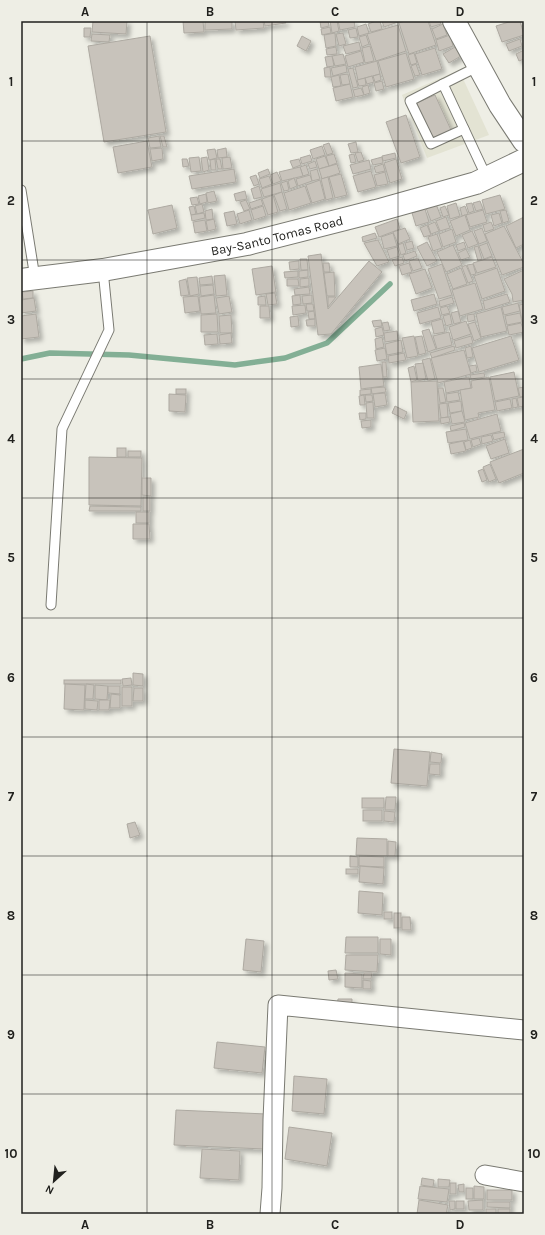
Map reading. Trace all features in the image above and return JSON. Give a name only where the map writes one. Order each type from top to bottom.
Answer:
[{"type":"main road","points":[[454,21],[500,105],[524,141]]},
{"type":"main road","name":"Bay-Santo Tomas Road","points":[[28,279],[103,270],[247,244],[376,211],[487,178],[524,160]]},
{"type":"street","points":[[270,1214],[278,1004],[524,1030]]},
{"type":"street","points":[[485,1175],[524,1182]]},
{"type":"lane","points":[[464,129],[431,144],[410,101],[479,66]]},
{"type":"lane","points":[[443,84],[487,178]]},
{"type":"lane","points":[[21,190],[28,279]]},
{"type":"lane","points":[[51,605],[62,429],[109,330],[103,270]]},
{"type":"shaded area","points":[[459,70],[489,135],[427,158],[402,95]]},
{"type":"building","points":[[93,21],[127,21],[126,34],[92,32]]},
{"type":"building","points":[[183,21],[203,21],[204,32],[184,33]]},
{"type":"building","points":[[205,21],[232,21],[232,29],[205,30]]},
{"type":"building","points":[[235,21],[263,21],[264,28],[236,30]]},
{"type":"building","points":[[264,21],[285,21],[286,23],[265,26]]},
{"type":"building","points":[[320,21],[328,21],[329,26],[321,28]]},
{"type":"building","points":[[330,21],[337,21],[339,31],[332,33]]},
{"type":"building","points":[[338,21],[354,21],[355,27],[340,30]]},
{"type":"building","points":[[380,21],[382,29],[371,32],[368,24]]},
{"type":"building","points":[[382,21],[401,21],[384,27]]},
{"type":"building","points":[[405,21],[428,21],[436,45],[409,54],[399,23]]},
{"type":"building","points":[[429,21],[440,21],[441,24],[431,27]]},
{"type":"building","points":[[512,21],[520,21],[524,35],[502,42],[496,26]]},
{"type":"building","points":[[366,24],[369,33],[359,36],[357,27]]},
{"type":"building","points":[[443,24],[447,35],[436,39],[432,29]]},
{"type":"building","points":[[398,25],[406,51],[376,61],[367,34]]},
{"type":"building","points":[[330,27],[331,33],[322,35],[321,29]]},
{"type":"building","points":[[84,28],[91,28],[90,37],[84,37]]},
{"type":"building","points":[[356,28],[358,37],[350,38],[348,30]]},
{"type":"building","points":[[335,33],[336,46],[326,48],[324,35]]},
{"type":"building","points":[[343,33],[346,44],[339,46],[336,34]]},
{"type":"building","points":[[92,34],[110,35],[109,42],[91,41]]},
{"type":"building","points":[[366,35],[369,44],[362,47],[359,37]]},
{"type":"building","points":[[450,35],[453,46],[439,51],[436,40]]},
{"type":"building","points":[[150,36],[166,132],[104,142],[88,46]]},
{"type":"building","points":[[302,36],[311,41],[306,51],[297,46]]},
{"type":"building","points":[[520,39],[522,46],[509,51],[506,44]]},
{"type":"building","points":[[359,42],[361,50],[346,54],[343,46]]},
{"type":"building","points":[[370,46],[374,61],[365,63],[362,48]]},
{"type":"building","points":[[336,47],[337,54],[327,55],[326,49]]},
{"type":"building","points":[[455,47],[461,56],[449,63],[443,54]]},
{"type":"building","points":[[435,48],[442,69],[422,75],[415,54]]},
{"type":"building","points":[[524,50],[524,59],[519,61],[516,54]]},
{"type":"building","points":[[361,51],[364,62],[348,67],[345,56]]},
{"type":"building","points":[[406,53],[414,79],[386,87],[378,61]]},
{"type":"building","points":[[414,53],[417,63],[411,65],[408,55]]},
{"type":"building","points":[[343,54],[346,64],[335,66],[332,56]]},
{"type":"building","points":[[332,56],[334,66],[327,67],[325,57]]},
{"type":"building","points":[[377,61],[380,74],[358,80],[355,67]]},
{"type":"building","points":[[416,64],[420,75],[415,76],[411,66]]},
{"type":"building","points":[[346,65],[347,72],[333,76],[331,68]]},
{"type":"building","points":[[330,67],[331,77],[325,77],[324,68]]},
{"type":"building","points":[[353,68],[358,87],[353,88],[348,69]]},
{"type":"building","points":[[348,74],[350,84],[342,85],[340,75]]},
{"type":"building","points":[[380,74],[381,80],[375,82],[373,76]]},
{"type":"building","points":[[339,75],[341,86],[333,87],[331,77]]},
{"type":"building","points":[[372,76],[374,82],[367,84],[365,78]]},
{"type":"building","points":[[365,78],[366,85],[359,86],[357,80]]},
{"type":"building","points":[[382,81],[384,89],[376,91],[374,83]]},
{"type":"building","points":[[350,84],[353,97],[336,101],[333,88]]},
{"type":"building","points":[[368,85],[370,93],[364,95],[362,87]]},
{"type":"building","points":[[361,88],[364,95],[355,97],[353,90]]},
{"type":"building","points":[[435,95],[451,130],[432,138],[416,103]]},
{"type":"building","points":[[406,115],[420,157],[401,163],[386,122]]},
{"type":"building","points":[[159,136],[161,147],[150,148],[148,138]]},
{"type":"building","points":[[160,136],[164,136],[167,147],[163,147]]},
{"type":"building","points":[[147,141],[152,167],[118,173],[113,147]]},
{"type":"building","points":[[356,142],[358,152],[351,153],[348,144]]},
{"type":"building","points":[[329,143],[333,153],[327,155],[323,145]]},
{"type":"building","points":[[322,146],[325,155],[313,159],[310,150]]},
{"type":"building","points":[[162,148],[163,159],[152,161],[150,149]]},
{"type":"building","points":[[226,148],[227,157],[218,158],[217,150]]},
{"type":"building","points":[[215,149],[217,158],[209,160],[207,150]]},
{"type":"building","points":[[361,152],[364,160],[358,162],[355,153]]},
{"type":"building","points":[[395,153],[396,158],[383,161],[382,156]]},
{"type":"building","points":[[334,154],[337,163],[329,166],[326,156]]},
{"type":"building","points":[[354,154],[356,162],[351,163],[349,155]]},
{"type":"building","points":[[310,155],[312,161],[302,164],[300,158]]},
{"type":"building","points":[[325,156],[329,166],[319,169],[316,159]]},
{"type":"building","points":[[199,157],[201,171],[191,172],[189,158]]},
{"type":"building","points":[[207,157],[209,170],[203,172],[201,158]]},
{"type":"building","points":[[230,157],[232,168],[223,169],[222,158]]},
{"type":"building","points":[[382,157],[383,163],[373,165],[371,160]]},
{"type":"building","points":[[182,159],[187,159],[189,166],[183,167]]},
{"type":"building","points":[[215,159],[216,170],[211,170],[210,160]]},
{"type":"building","points":[[216,159],[220,159],[222,169],[218,169]]},
{"type":"building","points":[[299,159],[301,165],[293,168],[290,161]]},
{"type":"building","points":[[396,159],[402,179],[390,183],[384,163]]},
{"type":"building","points":[[369,160],[371,169],[353,174],[350,165]]},
{"type":"building","points":[[315,161],[317,167],[310,169],[308,164]]},
{"type":"building","points":[[337,164],[340,173],[322,179],[319,169]]},
{"type":"building","points":[[383,164],[385,171],[376,173],[374,167]]},
{"type":"building","points":[[306,165],[309,174],[303,176],[300,167]]},
{"type":"building","points":[[300,167],[303,176],[282,181],[279,172]]},
{"type":"building","points":[[234,169],[236,182],[192,189],[189,176]]},
{"type":"building","points":[[268,169],[270,174],[260,178],[258,173]]},
{"type":"building","points":[[317,169],[320,179],[312,181],[310,171]]},
{"type":"building","points":[[371,171],[376,187],[358,192],[353,176]]},
{"type":"building","points":[[277,172],[281,181],[273,184],[270,175]]},
{"type":"building","points":[[385,172],[388,184],[377,186],[374,175]]},
{"type":"building","points":[[341,174],[347,195],[335,198],[329,177]]},
{"type":"building","points":[[256,175],[259,184],[254,186],[250,177]]},
{"type":"building","points":[[310,175],[312,181],[298,186],[296,179]]},
{"type":"building","points":[[269,176],[272,184],[262,188],[259,179]]},
{"type":"building","points":[[328,177],[333,198],[326,200],[321,179]]},
{"type":"building","points":[[294,178],[297,186],[290,189],[288,181]]},
{"type":"building","points":[[320,180],[325,199],[312,203],[306,185]]},
{"type":"building","points":[[287,181],[289,190],[284,191],[281,183]]},
{"type":"building","points":[[280,183],[282,192],[264,197],[261,189]]},
{"type":"building","points":[[259,186],[262,197],[254,199],[251,189]]},
{"type":"building","points":[[305,186],[311,203],[289,210],[284,193]]},
{"type":"building","points":[[214,191],[217,201],[208,203],[206,193]]},
{"type":"building","points":[[245,191],[247,199],[236,201],[234,194]]},
{"type":"building","points":[[282,192],[287,209],[280,211],[274,195]]},
{"type":"building","points":[[206,194],[207,202],[200,204],[198,196]]},
{"type":"building","points":[[273,195],[278,212],[268,215],[262,199]]},
{"type":"building","points":[[500,195],[505,209],[486,214],[482,200]]},
{"type":"building","points":[[197,197],[199,204],[192,205],[190,198]]},
{"type":"building","points":[[261,199],[263,205],[251,209],[249,203]]},
{"type":"building","points":[[246,200],[250,209],[244,211],[240,202]]},
{"type":"building","points":[[480,201],[483,209],[476,211],[473,203]]},
{"type":"building","points":[[456,203],[460,216],[450,219],[447,206]]},
{"type":"building","points":[[472,203],[474,211],[469,213],[466,204]]},
{"type":"building","points":[[202,204],[204,212],[197,214],[195,206]]},
{"type":"building","points":[[436,204],[441,217],[431,221],[426,208]]},
{"type":"building","points":[[172,205],[177,228],[153,234],[148,210]]},
{"type":"building","points":[[194,206],[196,214],[191,215],[189,207]]},
{"type":"building","points":[[263,206],[266,216],[254,220],[251,210]]},
{"type":"building","points":[[445,206],[449,215],[443,217],[440,208]]},
{"type":"building","points":[[465,206],[468,214],[462,216],[460,208]]},
{"type":"building","points":[[212,209],[213,219],[206,220],[205,211]]},
{"type":"building","points":[[425,209],[429,222],[416,226],[412,213]]},
{"type":"building","points":[[249,210],[252,220],[240,224],[237,214]]},
{"type":"building","points":[[483,210],[487,222],[470,227],[466,215]]},
{"type":"building","points":[[506,210],[509,221],[503,223],[500,211]]},
{"type":"building","points":[[234,211],[237,224],[227,226],[224,213]]},
{"type":"building","points":[[204,213],[205,218],[192,221],[191,215]]},
{"type":"building","points":[[499,213],[502,223],[494,226],[491,215]]},
{"type":"building","points":[[465,215],[470,230],[456,236],[450,221]]},
{"type":"building","points":[[446,217],[450,228],[440,231],[436,221]]},
{"type":"building","points":[[524,217],[524,244],[516,248],[506,226]]},
{"type":"building","points":[[214,219],[216,229],[208,231],[206,221]]},
{"type":"building","points":[[397,219],[400,229],[379,237],[375,227]]},
{"type":"building","points":[[205,220],[207,231],[195,233],[193,222]]},
{"type":"building","points":[[435,222],[439,231],[431,234],[428,225]]},
{"type":"building","points":[[491,222],[494,229],[485,232],[483,225]]},
{"type":"building","points":[[427,225],[431,235],[424,237],[420,228]]},
{"type":"building","points":[[504,226],[524,264],[524,267],[502,275],[485,234]]},
{"type":"building","points":[[405,228],[410,239],[398,244],[393,232]]},
{"type":"building","points":[[482,228],[487,241],[479,244],[474,231]]},
{"type":"building","points":[[452,229],[456,242],[443,247],[439,234]]},
{"type":"building","points":[[472,231],[478,244],[468,248],[462,235]]},
{"type":"building","points":[[375,233],[377,238],[363,242],[362,237]]},
{"type":"building","points":[[393,233],[397,246],[384,249],[381,237]]},
{"type":"building","points":[[437,234],[442,248],[433,251],[428,237]]},
{"type":"building","points":[[378,240],[389,262],[377,266],[364,243]]},
{"type":"building","points":[[412,241],[414,248],[407,250],[405,243]]},
{"type":"building","points":[[427,242],[437,261],[427,266],[417,247]]},
{"type":"building","points":[[464,242],[466,248],[458,251],[456,245]]},
{"type":"building","points":[[403,243],[406,253],[401,255],[398,245]]},
{"type":"building","points":[[487,243],[492,256],[484,259],[479,246]]},
{"type":"building","points":[[453,245],[462,265],[446,272],[437,252]]},
{"type":"building","points":[[478,246],[482,259],[478,261],[474,247]]},
{"type":"building","points":[[397,247],[400,256],[390,259],[387,250]]},
{"type":"building","points":[[466,249],[470,257],[461,260],[458,253]]},
{"type":"building","points":[[415,251],[417,256],[405,261],[403,255]]},
{"type":"building","points":[[321,254],[328,309],[369,261],[382,272],[331,334],[318,335],[308,256]]},
{"type":"building","points":[[402,257],[404,263],[395,266],[392,260]]},
{"type":"building","points":[[492,257],[496,267],[477,273],[473,263]]},
{"type":"building","points":[[418,258],[422,268],[413,271],[409,261]]},
{"type":"building","points":[[300,259],[307,259],[308,270],[301,270]]},
{"type":"building","points":[[299,261],[299,269],[290,270],[289,262]]},
{"type":"building","points":[[323,263],[329,263],[330,272],[324,272]]},
{"type":"building","points":[[409,263],[412,272],[402,275],[399,266]]},
{"type":"building","points":[[442,264],[452,295],[439,299],[428,269]]},
{"type":"building","points":[[473,264],[476,274],[471,275],[467,265]]},
{"type":"building","points":[[466,265],[473,281],[468,283],[462,267]]},
{"type":"building","points":[[272,266],[276,292],[256,295],[252,269]]},
{"type":"building","points":[[461,268],[467,284],[453,289],[447,274]]},
{"type":"building","points":[[497,268],[505,291],[482,299],[474,276]]},
{"type":"building","points":[[425,269],[432,288],[416,294],[409,274]]},
{"type":"building","points":[[308,270],[308,277],[299,278],[299,271]]},
{"type":"building","points":[[524,270],[524,300],[513,302],[512,294],[504,279]]},
{"type":"building","points":[[298,271],[298,277],[285,278],[284,272]]},
{"type":"building","points":[[334,272],[335,296],[327,296],[324,273]]},
{"type":"building","points":[[225,275],[227,295],[216,296],[214,276]]},
{"type":"building","points":[[212,276],[213,284],[200,285],[199,278]]},
{"type":"building","points":[[197,277],[199,294],[190,296],[187,278]]},
{"type":"building","points":[[309,278],[309,286],[300,287],[300,279]]},
{"type":"building","points":[[186,279],[189,295],[181,296],[179,281]]},
{"type":"building","points":[[287,279],[298,279],[299,286],[287,286]]},
{"type":"building","points":[[475,283],[483,309],[460,316],[452,290]]},
{"type":"building","points":[[213,285],[214,294],[201,296],[200,286]]},
{"type":"building","points":[[309,287],[310,294],[295,295],[294,289]]},
{"type":"building","points":[[33,291],[33,298],[23,299],[22,292]]},
{"type":"building","points":[[275,293],[277,304],[268,305],[266,294]]},
{"type":"building","points":[[434,294],[437,304],[414,311],[411,300]]},
{"type":"building","points":[[507,294],[510,302],[485,310],[483,301]]},
{"type":"building","points":[[214,295],[216,313],[201,314],[199,297]]},
{"type":"building","points":[[300,295],[301,304],[293,305],[292,296]]},
{"type":"building","points":[[312,295],[312,303],[303,304],[302,296]]},
{"type":"building","points":[[198,296],[200,311],[185,313],[183,297]]},
{"type":"building","points":[[229,296],[232,312],[219,314],[216,298]]},
{"type":"building","points":[[265,296],[266,305],[258,305],[258,297]]},
{"type":"building","points":[[328,297],[336,297],[328,307]]},
{"type":"building","points":[[452,297],[454,303],[440,307],[439,301]]},
{"type":"building","points":[[34,298],[36,311],[21,313],[21,300]]},
{"type":"building","points":[[518,303],[520,311],[504,315],[502,307]]},
{"type":"building","points":[[306,304],[313,304],[314,311],[307,311]]},
{"type":"building","points":[[524,304],[524,330],[519,305]]},
{"type":"building","points":[[305,305],[306,313],[293,315],[292,306]]},
{"type":"building","points":[[260,306],[269,306],[270,318],[260,318]]},
{"type":"building","points":[[447,306],[450,313],[442,315],[440,308]]},
{"type":"building","points":[[438,307],[441,318],[420,324],[417,313]]},
{"type":"building","points":[[501,307],[507,331],[481,337],[476,314]]},
{"type":"building","points":[[314,311],[315,319],[309,319],[308,312]]},
{"type":"building","points":[[458,311],[461,322],[454,324],[451,313]]},
{"type":"building","points":[[520,313],[522,322],[507,325],[505,316]]},
{"type":"building","points":[[36,314],[39,337],[21,339],[21,316]]},
{"type":"building","points":[[217,314],[218,332],[201,332],[201,315]]},
{"type":"building","points":[[450,314],[452,324],[446,326],[443,316]]},
{"type":"building","points":[[474,314],[475,320],[468,322],[467,315]]},
{"type":"building","points":[[231,315],[232,333],[220,333],[219,316]]},
{"type":"building","points":[[298,316],[299,326],[291,327],[290,317]]},
{"type":"building","points":[[315,319],[315,326],[307,326],[306,320]]},
{"type":"building","points":[[442,319],[445,332],[434,334],[431,322]]},
{"type":"building","points":[[381,320],[382,326],[374,327],[372,321]]},
{"type":"building","points":[[466,321],[471,334],[453,340],[449,327]]},
{"type":"building","points":[[388,322],[390,330],[384,331],[382,323]]},
{"type":"building","points":[[475,322],[481,338],[474,341],[468,324]]},
{"type":"building","points":[[521,323],[524,332],[509,335],[507,326]]},
{"type":"building","points":[[382,327],[384,335],[376,337],[375,329]]},
{"type":"building","points":[[429,329],[436,349],[428,352],[422,331]]},
{"type":"building","points":[[397,331],[398,340],[385,342],[384,333]]},
{"type":"building","points":[[449,332],[452,345],[437,349],[433,336]]},
{"type":"building","points":[[231,333],[232,343],[220,344],[219,335]]},
{"type":"building","points":[[217,334],[218,344],[205,345],[204,335]]},
{"type":"building","points":[[414,336],[418,356],[407,358],[402,338]]},
{"type":"building","points":[[422,336],[426,353],[419,355],[415,337]]},
{"type":"building","points":[[471,336],[473,343],[456,348],[454,341]]},
{"type":"building","points":[[511,336],[519,360],[479,372],[472,348]]},
{"type":"building","points":[[382,337],[384,347],[376,349],[375,339]]},
{"type":"building","points":[[401,340],[403,352],[387,355],[385,344]]},
{"type":"building","points":[[454,346],[455,350],[432,358],[430,353]]},
{"type":"building","points":[[471,346],[473,357],[467,358],[465,348]]},
{"type":"building","points":[[385,348],[387,359],[377,361],[375,350]]},
{"type":"building","points":[[464,350],[471,374],[438,383],[431,358]]},
{"type":"building","points":[[404,353],[406,360],[389,363],[388,356]]},
{"type":"building","points":[[430,358],[435,379],[428,381],[422,360]]},
{"type":"building","points":[[382,362],[386,362],[387,377],[383,377]]},
{"type":"building","points":[[423,363],[426,379],[418,381],[415,364]]},
{"type":"building","points":[[381,364],[384,386],[361,389],[359,367]]},
{"type":"building","points":[[476,365],[477,371],[471,373],[469,366]]},
{"type":"building","points":[[414,366],[417,380],[411,382],[408,368]]},
{"type":"building","points":[[514,372],[519,396],[495,401],[490,377]]},
{"type":"building","points":[[484,373],[485,377],[471,379],[470,375]]},
{"type":"building","points":[[469,377],[471,388],[446,393],[444,382]]},
{"type":"building","points":[[489,377],[495,410],[478,413],[479,417],[465,420],[460,390],[472,388],[471,381]]},
{"type":"building","points":[[437,381],[439,421],[413,422],[411,382]]},
{"type":"building","points":[[385,387],[386,392],[372,394],[371,388]]},
{"type":"building","points":[[524,387],[524,396],[520,397],[518,388]]},
{"type":"building","points":[[438,388],[443,388],[446,402],[440,403]]},
{"type":"building","points":[[176,389],[186,389],[186,394],[176,394]]},
{"type":"building","points":[[371,389],[371,394],[360,395],[360,390]]},
{"type":"building","points":[[458,392],[460,400],[447,402],[446,394]]},
{"type":"building","points":[[385,393],[387,405],[375,407],[373,394]]},
{"type":"building","points":[[169,394],[186,395],[185,412],[169,411]]},
{"type":"building","points":[[364,395],[365,405],[360,405],[359,396]]},
{"type":"building","points":[[365,395],[372,395],[373,401],[366,402]]},
{"type":"building","points":[[524,397],[524,406],[519,407],[517,398]]},
{"type":"building","points":[[516,398],[518,407],[513,408],[512,399]]},
{"type":"building","points":[[510,399],[512,408],[497,411],[495,402]]},
{"type":"building","points":[[461,401],[462,411],[450,413],[448,403]]},
{"type":"building","points":[[373,402],[374,418],[367,418],[366,403]]},
{"type":"building","points":[[447,403],[448,417],[441,418],[439,404]]},
{"type":"building","points":[[395,406],[407,412],[404,419],[392,413]]},
{"type":"building","points":[[462,411],[465,422],[452,424],[450,414]]},
{"type":"building","points":[[359,413],[366,413],[366,419],[360,420]]},
{"type":"building","points":[[497,414],[501,431],[470,439],[465,423]]},
{"type":"building","points":[[449,417],[450,422],[441,424],[440,418]]},
{"type":"building","points":[[371,420],[371,427],[362,428],[361,421]]},
{"type":"building","points":[[464,423],[465,427],[451,431],[450,426]]},
{"type":"building","points":[[466,429],[468,440],[448,443],[446,432]]},
{"type":"building","points":[[504,432],[505,437],[494,440],[492,434]]},
{"type":"building","points":[[491,435],[493,441],[482,444],[481,437]]},
{"type":"building","points":[[479,438],[481,444],[473,447],[471,440]]},
{"type":"building","points":[[505,439],[509,453],[491,459],[486,446]]},
{"type":"building","points":[[470,440],[472,448],[466,450],[464,442]]},
{"type":"building","points":[[463,441],[466,451],[451,454],[449,444]]},
{"type":"building","points":[[117,448],[126,448],[126,457],[117,457]]},
{"type":"building","points":[[524,449],[524,473],[499,483],[490,462]]},
{"type":"building","points":[[128,451],[141,451],[141,457],[128,457]]},
{"type":"building","points":[[89,457],[142,458],[141,506],[89,505]]},
{"type":"building","points":[[490,464],[496,479],[489,482],[483,467]]},
{"type":"building","points":[[483,469],[487,480],[482,482],[478,471]]},
{"type":"building","points":[[142,478],[151,478],[151,496],[142,495]]},
{"type":"building","points":[[143,497],[150,497],[150,511],[143,511]]},
{"type":"building","points":[[90,506],[141,507],[141,511],[89,511]]},
{"type":"building","points":[[136,512],[149,512],[149,523],[136,523]]},
{"type":"building","points":[[133,524],[149,524],[150,539],[133,539]]},
{"type":"building","points":[[133,673],[143,674],[143,686],[133,685]]},
{"type":"building","points":[[131,678],[132,685],[123,686],[122,679]]},
{"type":"building","points":[[64,680],[121,680],[121,684],[64,684]]},
{"type":"building","points":[[65,684],[85,685],[84,710],[64,709]]},
{"type":"building","points":[[86,684],[94,685],[93,699],[85,699]]},
{"type":"building","points":[[95,685],[108,686],[107,700],[95,699]]},
{"type":"building","points":[[108,686],[120,686],[120,694],[108,693]]},
{"type":"building","points":[[122,687],[132,687],[132,706],[122,706]]},
{"type":"building","points":[[134,688],[143,688],[143,701],[133,701]]},
{"type":"building","points":[[111,694],[120,695],[120,708],[110,708]]},
{"type":"building","points":[[85,700],[98,701],[97,710],[85,709]]},
{"type":"building","points":[[99,700],[110,700],[109,710],[99,710]]},
{"type":"building","points":[[394,749],[430,752],[427,786],[391,783]]},
{"type":"building","points":[[431,752],[442,754],[441,763],[430,762]]},
{"type":"building","points":[[430,764],[440,764],[440,775],[429,774]]},
{"type":"building","points":[[386,797],[396,797],[395,810],[385,810]]},
{"type":"building","points":[[362,798],[384,798],[384,808],[362,808]]},
{"type":"building","points":[[363,810],[382,810],[382,821],[363,821]]},
{"type":"building","points":[[384,811],[395,812],[394,822],[384,821]]},
{"type":"building","points":[[135,822],[140,835],[130,838],[127,824]]},
{"type":"building","points":[[357,838],[387,839],[387,856],[356,855]]},
{"type":"building","points":[[388,841],[396,842],[395,856],[388,856]]},
{"type":"building","points":[[350,856],[358,857],[358,867],[350,867]]},
{"type":"building","points":[[359,856],[384,857],[384,867],[359,866]]},
{"type":"building","points":[[360,866],[384,868],[383,884],[359,882]]},
{"type":"building","points":[[346,869],[358,869],[358,874],[346,874]]},
{"type":"building","points":[[359,891],[383,893],[382,915],[358,913]]},
{"type":"building","points":[[384,912],[392,912],[392,919],[384,919]]},
{"type":"building","points":[[394,913],[401,913],[401,928],[394,928]]},
{"type":"building","points":[[402,917],[410,917],[411,930],[402,930]]},
{"type":"building","points":[[346,937],[378,937],[378,953],[345,953]]},
{"type":"building","points":[[246,939],[264,941],[261,972],[243,970]]},
{"type":"building","points":[[380,939],[391,939],[391,955],[380,954]]},
{"type":"building","points":[[346,955],[378,955],[377,972],[345,970]]},
{"type":"building","points":[[336,970],[338,979],[329,980],[328,971]]},
{"type":"building","points":[[345,973],[362,974],[362,988],[345,987]]},
{"type":"building","points":[[364,973],[372,973],[371,979],[363,979]]},
{"type":"building","points":[[363,980],[371,981],[371,989],[363,989]]},
{"type":"building","points":[[338,999],[352,999],[352,1007],[337,1006]]},
{"type":"building","points":[[217,1042],[265,1047],[262,1073],[214,1068]]},
{"type":"building","points":[[294,1076],[327,1079],[324,1114],[292,1111]]},
{"type":"building","points":[[176,1110],[266,1114],[264,1149],[174,1145]]},
{"type":"building","points":[[289,1127],[332,1133],[327,1166],[285,1159]]},
{"type":"building","points":[[202,1149],[240,1151],[239,1180],[200,1178]]},
{"type":"building","points":[[422,1178],[434,1180],[433,1187],[421,1185]]},
{"type":"building","points":[[438,1179],[450,1180],[449,1187],[438,1187]]},
{"type":"building","points":[[450,1183],[456,1183],[456,1194],[450,1194]]},
{"type":"building","points":[[464,1184],[464,1192],[459,1192],[458,1185]]},
{"type":"building","points":[[420,1186],[449,1189],[447,1202],[418,1199]]},
{"type":"building","points":[[474,1186],[484,1187],[484,1199],[474,1199]]},
{"type":"building","points":[[466,1188],[473,1188],[473,1199],[466,1199]]},
{"type":"building","points":[[487,1190],[512,1190],[512,1200],[487,1200]]},
{"type":"building","points":[[419,1200],[448,1205],[446,1214],[417,1214]]},
{"type":"building","points":[[483,1200],[483,1210],[469,1210],[468,1201]]},
{"type":"building","points":[[449,1201],[455,1201],[455,1209],[450,1210]]},
{"type":"building","points":[[456,1201],[464,1201],[464,1209],[456,1209]]},
{"type":"building","points":[[487,1202],[510,1202],[510,1208],[487,1207]]},
{"type":"building","points":[[486,1209],[496,1209],[496,1214],[486,1214]]},
{"type":"building","points":[[498,1209],[510,1209],[510,1214],[498,1214]]},
{"type":"waterway","points":[[21,359],[50,353],[129,355],[235,365],[285,358],[327,343],[390,284]]}]
